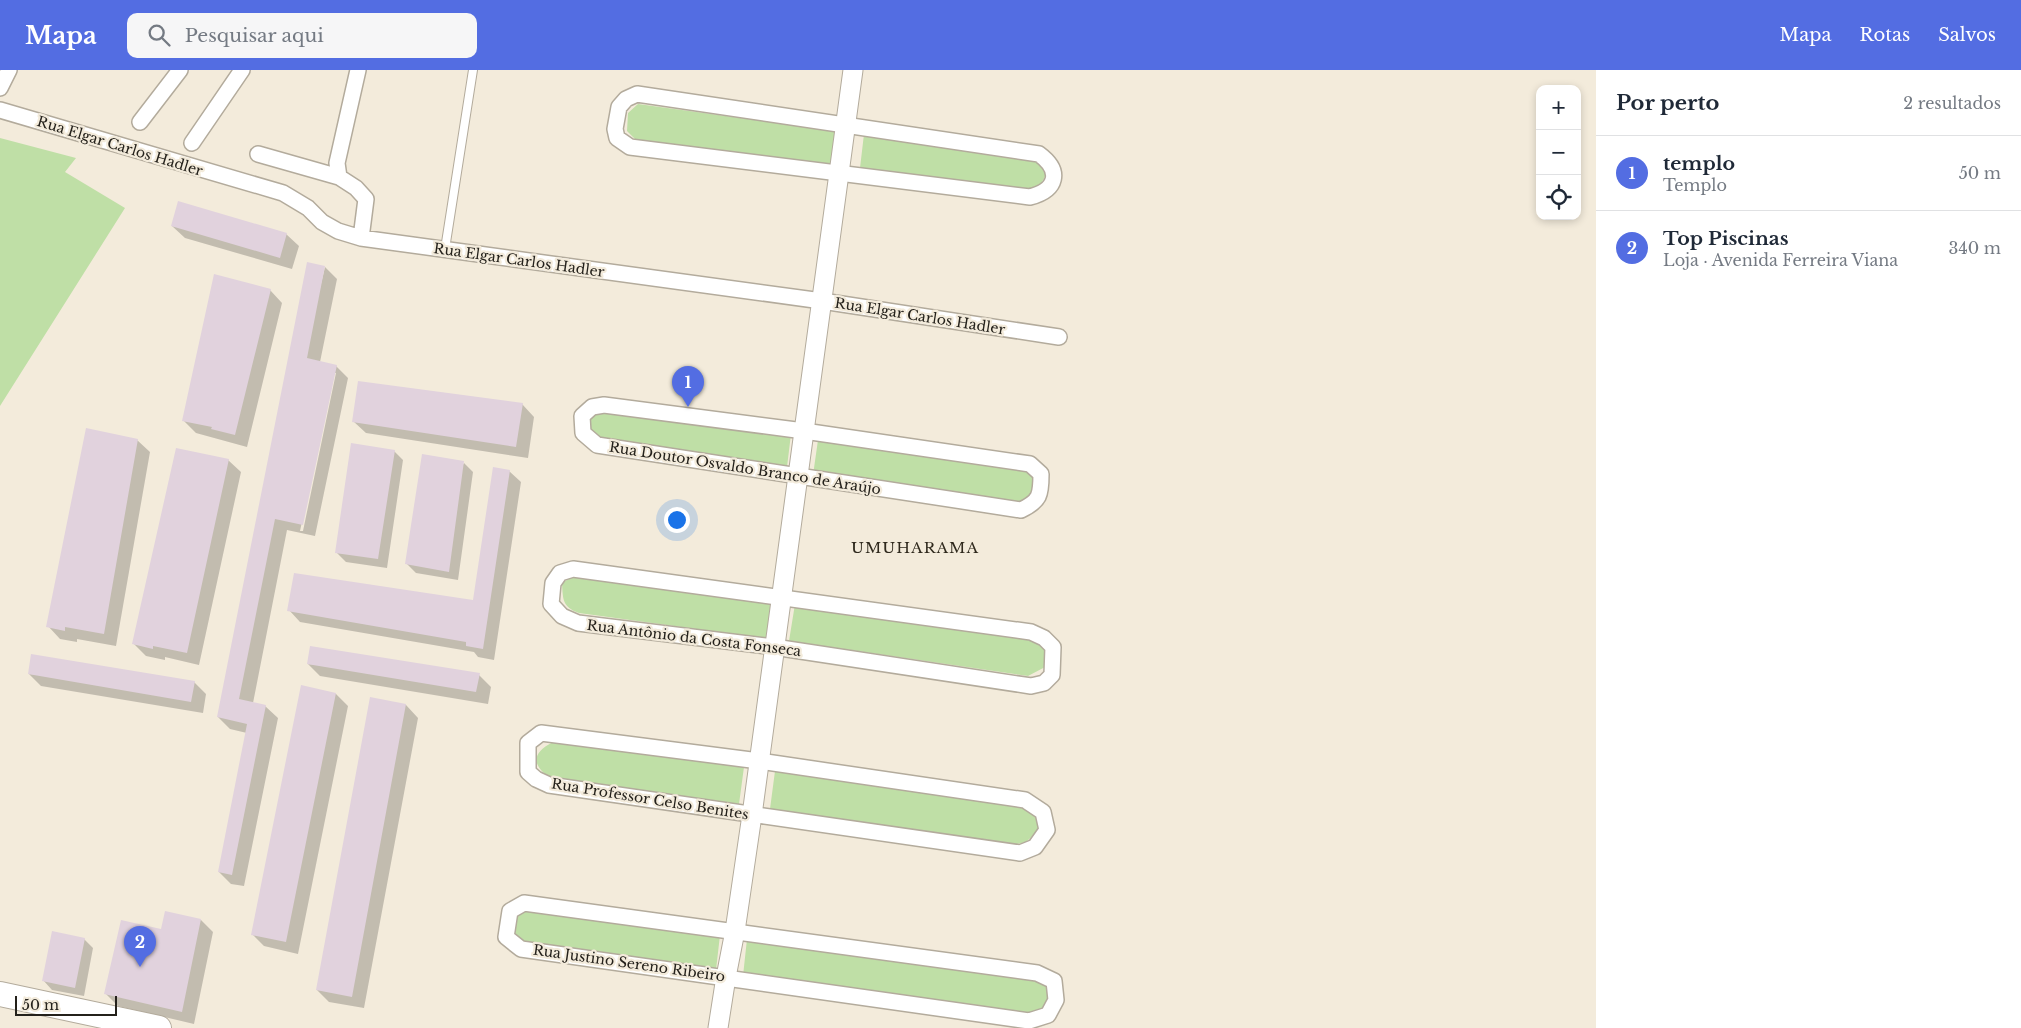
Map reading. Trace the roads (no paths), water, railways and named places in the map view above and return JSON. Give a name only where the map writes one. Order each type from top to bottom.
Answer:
[{"type":"main road","points":[[0,994],[159,1028]]},
{"type":"street","points":[[0,88],[9,70]]},
{"type":"street","points":[[140,122],[180,70]]},
{"type":"street","points":[[192,143],[242,70]]},
{"type":"street","points":[[339,177],[337,163],[358,70]]},
{"type":"street","points":[[718,1028],[752,815],[853,70]]},
{"type":"street","points":[[638,94],[846,125],[1039,154],[1049,162],[1053,172],[1052,184],[1044,193],[1030,197],[839,174],[630,147],[617,138],[615,129],[619,107],[626,99],[638,94]]},
{"type":"street","name":"Rua Elgar Carlos Hadler","points":[[0,110],[283,194],[308,208],[330,227],[361,238],[822,301],[1058,337]]},
{"type":"street","points":[[258,154],[339,177],[356,188],[366,199],[361,238]]},
{"type":"street","name":"Rua Doutor Osvaldo Branco de Araújo","points":[[604,405],[804,431],[1030,464],[1041,474],[1041,494],[1032,504],[1021,510],[597,445],[583,433],[582,416],[592,407],[604,405]]},
{"type":"street","name":"Rua Antônio da Costa Fonseca","points":[[573,569],[782,599],[1031,632],[1044,638],[1053,647],[1052,675],[1044,683],[1031,686],[774,647],[578,623],[562,616],[551,604],[553,583],[560,572],[573,569]]},
{"type":"street","name":"Rua Professor Celso Benites","points":[[541,733],[759,761],[1025,800],[1043,812],[1047,830],[1035,847],[1020,853],[549,785],[536,779],[528,772],[528,743],[541,733]]},
{"type":"street","name":"Rua Justino Sereno Ribeiro","points":[[524,902],[735,930],[1037,973],[1054,981],[1056,1000],[1048,1015],[1029,1022],[521,949],[506,937],[510,911],[524,902]]},
{"type":"lane","points":[[445,250],[473,70]]},
{"type":"place","name":"templo","points":[[688,407]]},
{"type":"place","name":"Top Piscinas","points":[[140,967]]},
{"type":"district","name":"UMUHARAMA","points":[[915,547]]}]
